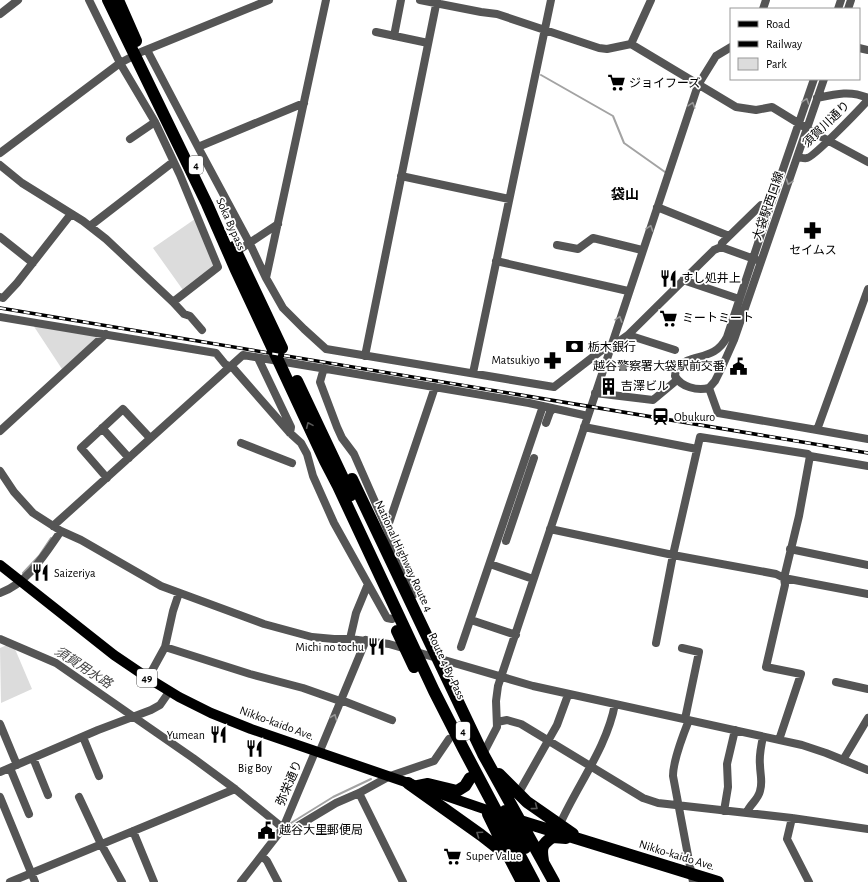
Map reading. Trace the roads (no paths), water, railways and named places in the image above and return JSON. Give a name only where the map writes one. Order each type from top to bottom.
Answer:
[{"type":"highway","name":"Soka Bypass","points":[[108,0],[141,52]]},
{"type":"highway","name":"Soka Bypass","points":[[118,0],[141,52],[178,126],[269,331],[330,460]]},
{"type":"highway","name":"Route 4 By-Pass","points":[[330,460],[386,578],[459,741],[534,882]]},
{"type":"highway","name":"National Highway Route 4","points":[[330,460],[350,475],[485,757],[554,882]]},
{"type":"highway","name":"4","points":[[330,460],[333,489],[405,648],[449,738],[487,810]]},
{"type":"highway","name":"Route 4 By-Pass","points":[[386,578],[454,713],[543,882]]},
{"type":"highway","name":"4","points":[[485,757],[518,794],[542,813],[579,838]]},
{"type":"highway","points":[[413,784],[428,784],[457,791],[465,786],[470,778]]},
{"type":"highway","points":[[413,784],[500,849],[510,859]]},
{"type":"highway","points":[[487,810],[522,882]]},
{"type":"highway","name":"Nikko-kaido Ave.","points":[[487,810],[579,838],[693,878],[718,882]]},
{"type":"highway","points":[[543,862],[542,850],[544,844],[549,839],[553,837],[579,838]]},
{"type":"main road","name":"Nikko-kaido Ave.","points":[[0,565],[114,655],[169,692],[233,722],[487,810]]},
{"type":"street","points":[[0,14],[18,0]]},
{"type":"street","points":[[89,0],[120,63],[155,122],[180,175],[218,267],[173,302]]},
{"type":"street","points":[[0,153],[120,63],[141,52],[269,0]]},
{"type":"street","points":[[266,278],[326,0]]},
{"type":"street","points":[[394,36],[401,0]]},
{"type":"street","points":[[420,0],[497,14],[599,48],[607,49],[631,44],[736,107],[756,110],[772,108],[868,162]]},
{"type":"street","points":[[473,373],[537,73],[551,0]]},
{"type":"street","points":[[631,44],[651,0]]},
{"type":"street","points":[[364,356],[437,2]]},
{"type":"street","points":[[376,32],[428,43]]},
{"type":"street","points":[[485,757],[497,722],[497,690],[501,677],[596,393],[628,291],[698,85],[716,56],[730,48]]},
{"type":"street","points":[[141,52],[198,147],[283,308],[326,349],[554,387],[602,350],[611,347],[628,335],[714,250],[721,247],[761,262]]},
{"type":"street","name":"大袋駅西口線","points":[[730,338],[739,299],[752,258],[814,80]]},
{"type":"street","name":"大袋駅西口線","points":[[730,338],[761,262],[824,80]]},
{"type":"street","points":[[817,98],[840,93],[860,94],[868,99]]},
{"type":"street","name":"須賀川通り","points":[[798,156],[806,158],[810,157],[829,140],[868,99]]},
{"type":"street","points":[[198,147],[304,103]]},
{"type":"street","points":[[130,139],[155,122]]},
{"type":"street","points":[[90,226],[173,162]]},
{"type":"street","points":[[0,166],[22,183],[90,226],[106,239],[184,314],[190,316],[202,330]]},
{"type":"street","points":[[401,176],[509,199]]},
{"type":"street","points":[[721,247],[722,243],[728,236],[761,205],[770,207]]},
{"type":"street","points":[[657,207],[728,236]]},
{"type":"street","points":[[0,297],[3,298],[71,214]]},
{"type":"street","points":[[242,248],[278,224]]},
{"type":"street","points":[[0,237],[32,263]]},
{"type":"street","points":[[557,245],[578,249],[593,238],[642,250]]},
{"type":"street","points":[[496,260],[628,291]]},
{"type":"street","points":[[683,280],[739,299]]},
{"type":"street","points":[[817,430],[868,289]]},
{"type":"street","points":[[0,317],[216,353],[225,364],[234,369],[290,433],[301,443],[307,454],[313,476],[334,523],[387,618],[392,619]]},
{"type":"street","points":[[0,431],[106,334]]},
{"type":"street","points":[[628,335],[675,350]]},
{"type":"street","points":[[730,338],[725,362],[715,381],[709,388],[697,389],[685,386],[677,380],[675,372],[678,366],[712,354],[730,338]]},
{"type":"street","points":[[712,354],[725,362]]},
{"type":"street","points":[[53,526],[243,355],[543,406],[588,416]]},
{"type":"street","points":[[258,358],[291,427],[290,433]]},
{"type":"street","points":[[324,368],[320,382],[342,438],[354,454],[387,529],[413,595],[411,604]]},
{"type":"street","points":[[596,393],[653,400],[677,380]]},
{"type":"street","points":[[387,529],[435,388]]},
{"type":"street","points":[[709,388],[718,413],[868,439]]},
{"type":"street","points":[[506,541],[518,491],[543,406]]},
{"type":"street","points":[[107,478],[81,448],[102,428],[123,409],[150,438]]},
{"type":"street","points":[[546,423],[550,412],[553,409]]},
{"type":"street","points":[[584,427],[697,449]]},
{"type":"street","points":[[102,428],[129,458]]},
{"type":"street","points":[[656,641],[673,555],[700,437],[808,454],[810,456],[868,466]]},
{"type":"street","points":[[241,443],[292,463]]},
{"type":"street","points":[[779,740],[801,674],[766,667],[785,585],[784,578],[799,516],[810,456]]},
{"type":"street","points":[[461,647],[490,564],[518,491],[534,458]]},
{"type":"street","points":[[0,471],[14,492],[33,513],[61,531],[81,540],[150,580],[179,593],[277,628],[312,636],[334,639],[366,640],[405,648],[438,659],[568,695],[779,740],[826,753],[868,770]]},
{"type":"street","points":[[550,529],[868,594]]},
{"type":"street","points":[[0,593],[21,581],[43,557],[61,531]]},
{"type":"street","points":[[790,549],[868,565]]},
{"type":"street","points":[[490,564],[533,579]]},
{"type":"street","points":[[350,639],[356,613],[368,584]]},
{"type":"street","points":[[148,678],[165,647],[173,610],[179,593]]},
{"type":"street","points":[[471,620],[516,635]]},
{"type":"street","name":"弥栄通り","points":[[241,882],[282,828],[366,640]]},
{"type":"street","points":[[2,641],[56,663],[194,758],[235,789],[282,828],[291,830],[336,803],[359,793],[390,776],[434,761],[449,738]]},
{"type":"street","points":[[165,647],[250,674],[303,688],[340,700],[392,720]]},
{"type":"street","points":[[682,648],[699,652],[687,720],[673,771],[693,878]]},
{"type":"street","points":[[836,682],[868,689]]},
{"type":"street","points":[[0,772],[151,710],[160,705],[169,692]]},
{"type":"street","points":[[518,794],[559,722],[568,695]]},
{"type":"street","points":[[560,824],[604,740],[615,704]]},
{"type":"street","points":[[843,760],[868,718]]},
{"type":"street","points":[[497,722],[504,720],[514,721],[525,726],[643,798],[658,803],[724,811],[747,812],[868,829]]},
{"type":"street","points":[[0,724],[29,814]]},
{"type":"street","points":[[724,811],[728,787],[727,764],[735,730]]},
{"type":"street","points":[[83,737],[99,776]]},
{"type":"street","points":[[747,812],[749,806],[759,797],[761,790],[762,782],[760,753],[762,737]]},
{"type":"street","points":[[33,758],[48,795]]},
{"type":"street","points":[[10,882],[235,789]]},
{"type":"street","points":[[359,793],[403,882]]},
{"type":"street","points":[[0,797],[35,882]]},
{"type":"street","points":[[79,797],[101,844],[122,882]]},
{"type":"street","points":[[792,818],[787,839],[809,882]]},
{"type":"street","points":[[133,831],[154,882]]},
{"type":"street","points":[[262,856],[267,861],[278,882]]},
{"type":"waterway","points":[[541,75],[613,116],[624,143],[665,172]]},
{"type":"waterway","points":[[23,573],[39,556],[51,538]]},
{"type":"waterway","name":"須賀用水路","points":[[291,823],[333,797],[371,779]]},
{"type":"railway","points":[[0,308],[868,453]]},
{"type":"place","name":"ジョイフーズ","points":[[616,83]]},
{"type":"place","name":"セイムス","points":[[813,231]]},
{"type":"place","name":"すし処井上","points":[[668,278]]},
{"type":"place","name":"ミートミート","points":[[669,318]]},
{"type":"place","name":"栃木銀行","points":[[575,347]]},
{"type":"place","name":"Matsukiyo","points":[[553,360]]},
{"type":"place","name":"越谷警察署大袋駅前交番","points":[[738,366]]},
{"type":"place","name":"吉澤ビル","points":[[608,386]]},
{"type":"place","name":"Obukuro","points":[[661,417]]},
{"type":"place","name":"Saizeriya","points":[[41,573]]},
{"type":"place","name":"Michi no tochu","points":[[377,647]]},
{"type":"place","name":"Yumean","points":[[218,735]]},
{"type":"place","name":"Big Boy","points":[[255,749]]},
{"type":"place","name":"越谷大里郵便局","points":[[266,830]]},
{"type":"place","name":"Super Value","points":[[453,856]]},
{"type":"district","name":"袋山","points":[[625,195]]}]
